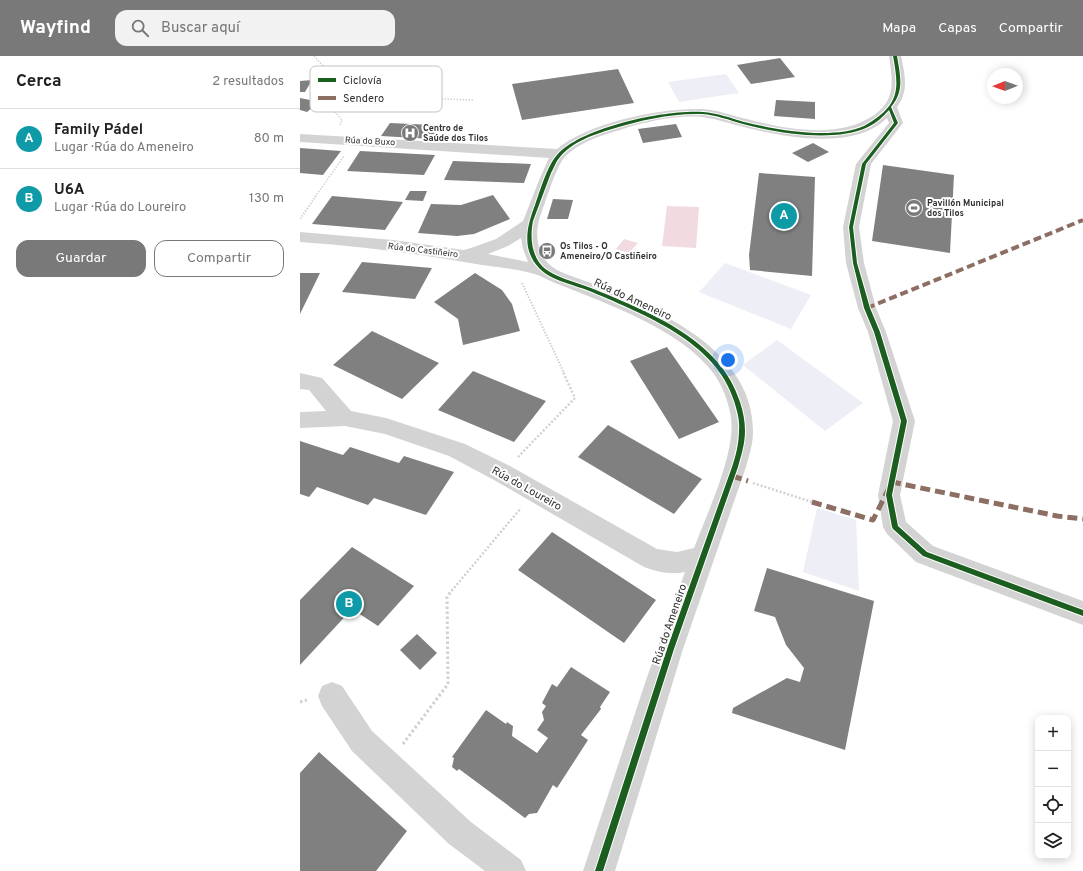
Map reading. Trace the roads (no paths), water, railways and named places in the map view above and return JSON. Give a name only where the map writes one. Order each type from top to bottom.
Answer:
[{"type":"street","name":"Rúa do Ameneiro","points":[[599,871],[682,616],[732,476],[742,436],[740,410],[731,384],[710,356],[679,332],[620,302],[546,271],[534,259],[530,243],[530,224],[553,164],[560,154],[580,139],[602,130],[632,122],[697,112],[712,114],[767,128],[813,133],[854,131],[874,123],[890,108],[899,96],[899,75],[895,56]]},
{"type":"street","points":[[890,108],[896,123],[864,164],[851,227],[855,262],[867,308],[878,332],[904,421],[889,495],[895,527],[925,554],[1083,613]]},
{"type":"street","name":"Rúa do Buxo","points":[[300,138],[560,154]]},
{"type":"street","points":[[465,255],[484,251],[501,244],[530,224]]},
{"type":"street","name":"Rúa do Castiñeiro","points":[[300,237],[336,238],[465,255],[546,271]]},
{"type":"street","points":[[300,381],[315,383],[345,418]]},
{"type":"street","name":"Rúa do Loureiro","points":[[300,420],[345,418],[386,426],[457,450],[502,473],[653,559],[677,563],[704,556]]},
{"type":"street","points":[[332,696],[362,741],[460,833],[510,871]]},
{"type":"place","name":"Centro de Saúde dos Tilos","points":[[410,133]]},
{"type":"place","name":"Pavillón Municipal dos Tilos","points":[[914,208]]},
{"type":"place","name":"Family Pádel","points":[[784,216]]},
{"type":"place","name":"Os Tilos - O Ameneiro/O Castiñeiro","points":[[547,251]]},
{"type":"place","name":"U6A","points":[[349,604]]}]
